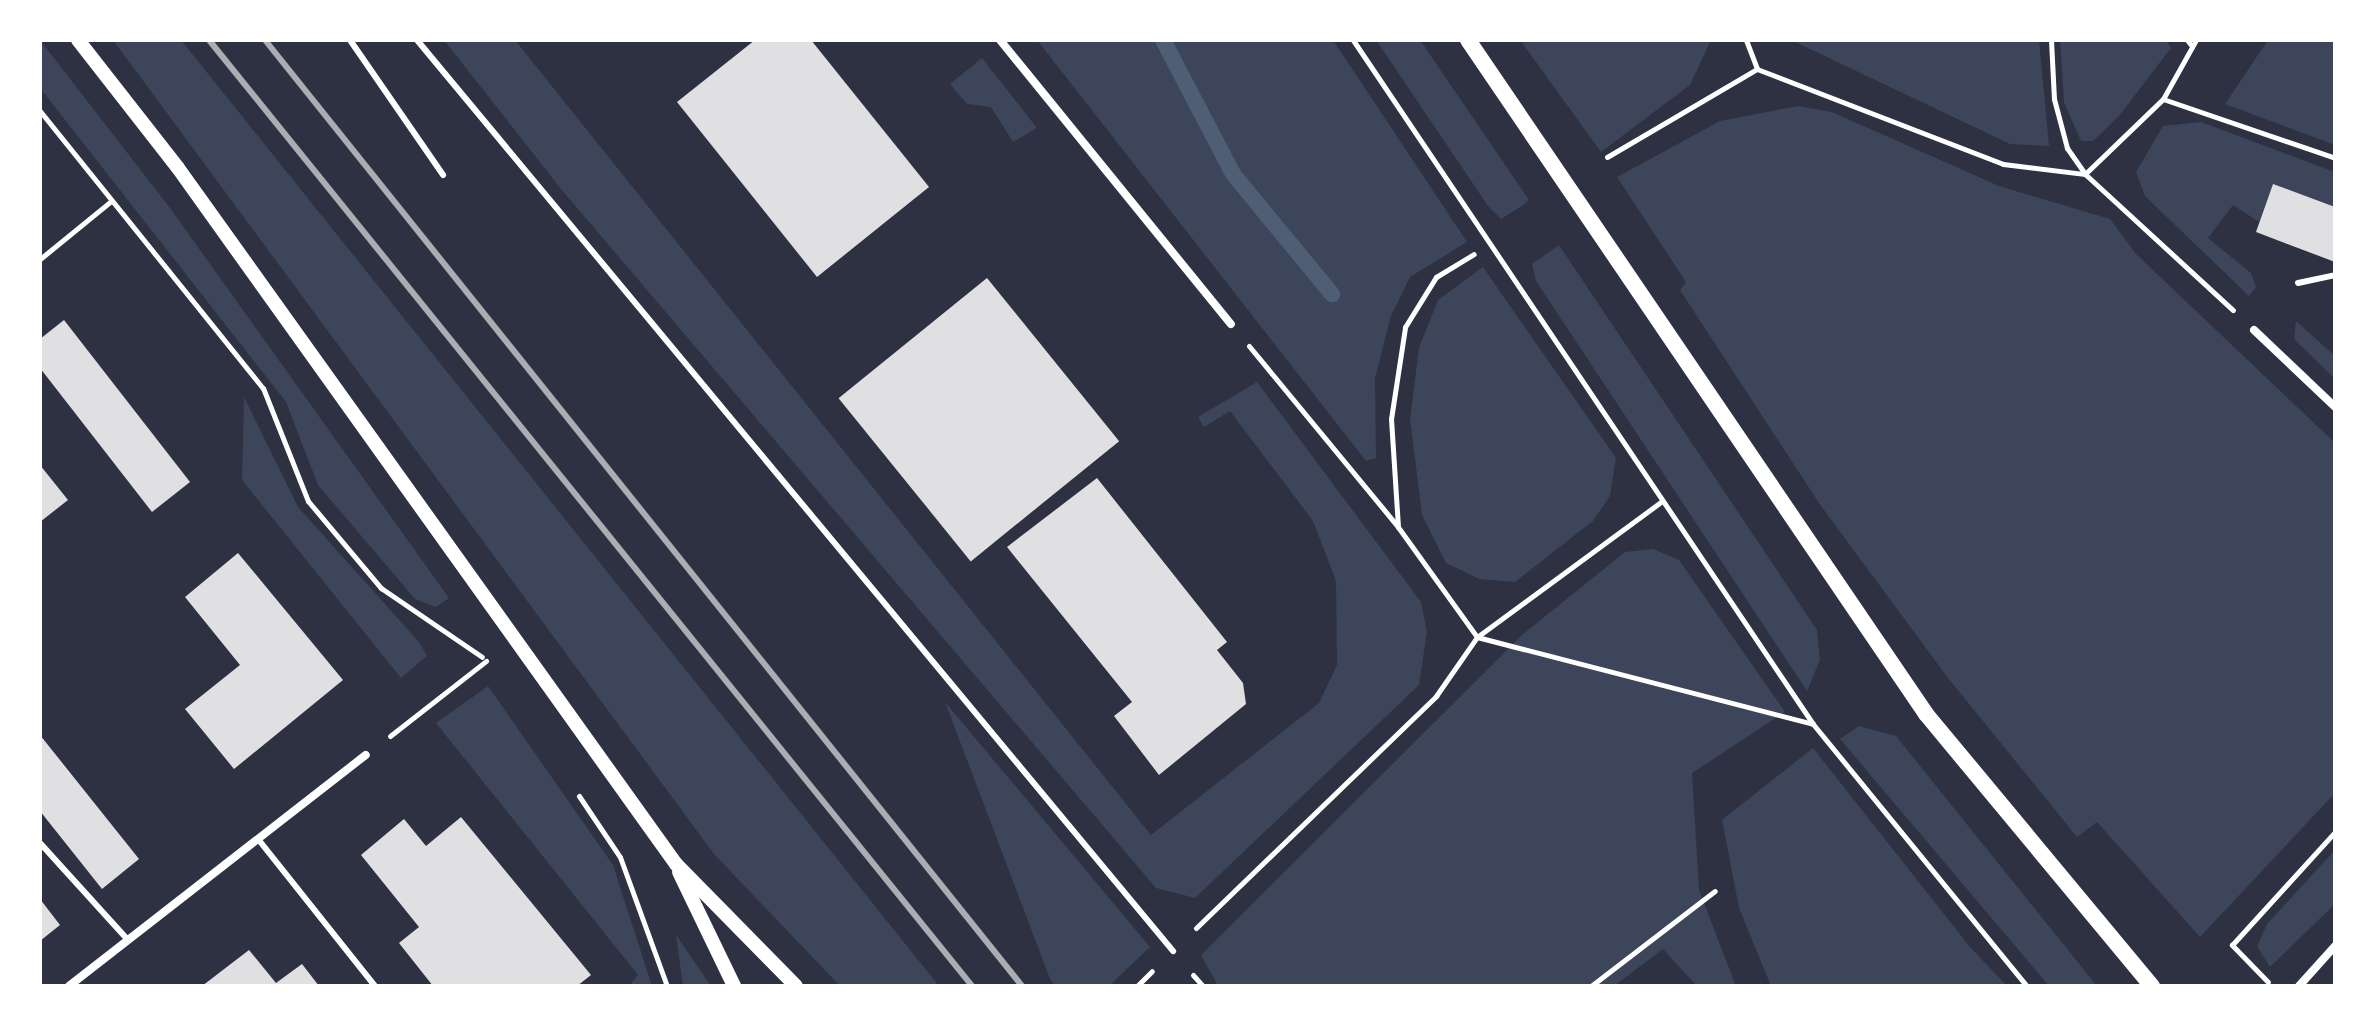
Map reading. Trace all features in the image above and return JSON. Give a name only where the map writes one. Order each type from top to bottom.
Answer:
[{"type":"main road","points":[[1468,40],[1926,714],[2152,986]]},
{"type":"street","points":[[78,40],[196,193],[676,864],[796,986]]},
{"type":"street","points":[[1000,40],[1231,324]]},
{"type":"street","points":[[2254,330],[2335,407]]},
{"type":"street","points":[[69,986],[366,755]]},
{"type":"street","points":[[676,864],[734,986]]},
{"type":"street","points":[[2299,986],[2335,946]]},
{"type":"lane","points":[[350,40],[443,175]]},
{"type":"lane","points":[[417,40],[1173,951]]},
{"type":"lane","points":[[2298,283],[2335,275]]},
{"type":"lane","points":[[258,839],[375,986]]},
{"type":"lane","points":[[40,843],[128,940]]},
{"type":"path","points":[[1353,40],[1813,724],[2027,986]]},
{"type":"path","points":[[1746,40],[1757,69],[2003,164],[2085,174]]},
{"type":"path","points":[[2051,40],[2054,99],[2067,148],[2085,174],[2254,330]]},
{"type":"path","points":[[2085,174],[2163,99],[2194,43],[2187,40]]},
{"type":"path","points":[[1607,157],[1757,69]]},
{"type":"path","points":[[2163,99],[2335,158]]},
{"type":"path","points":[[40,111],[263,388],[308,501],[381,588],[487,661],[366,755]]},
{"type":"path","points":[[40,259],[111,201]]},
{"type":"path","points":[[1398,527],[1391,419],[1405,327],[1436,277],[1474,254]]},
{"type":"path","points":[[1231,324],[1398,527],[1477,637],[1813,724]]},
{"type":"path","points":[[1137,986],[1436,696],[1477,637],[1662,501]]},
{"type":"path","points":[[2271,986],[2232,945],[2335,832]]},
{"type":"path","points":[[620,857],[667,986]]},
{"type":"path","points":[[1591,986],[1715,891]]},
{"type":"shaded area","points":[[40,40],[170,208],[449,598],[436,607],[415,599],[318,485],[286,402],[40,88]]},
{"type":"shaded area","points":[[113,40],[181,40],[939,986],[840,986],[714,854]]},
{"type":"shaded area","points":[[444,40],[515,40],[1151,835],[1319,703],[1337,665],[1336,581],[1313,521],[1230,411],[1204,427],[1198,417],[1257,382],[1421,602],[1427,632],[1419,685],[1195,898],[1156,888],[561,189]]},
{"type":"shaded area","points":[[1037,40],[1333,40],[1467,242],[1410,277],[1391,316],[1375,378],[1376,458],[1366,461]]},
{"type":"shaded area","points":[[1376,40],[1420,40],[1529,200],[1525,204],[1501,219],[1488,206]]},
{"type":"shaded area","points":[[1520,40],[1711,40],[1690,85],[1601,152]]},
{"type":"shaded area","points":[[1791,40],[2039,40],[2049,146],[2010,144]]},
{"type":"shaded area","points":[[2060,40],[2166,40],[2171,48],[2119,116],[2093,141],[2081,141],[2064,102]]},
{"type":"shaded area","points":[[2268,40],[2335,40],[2335,145],[2225,104]]},
{"type":"shaded area","points":[[982,58],[1037,128],[1013,142],[991,107],[967,104],[950,84]]},
{"type":"shaded area","points":[[1798,106],[1832,112],[1999,186],[2110,219],[2136,254],[2335,443],[2335,793],[2200,937],[2097,822],[2077,837],[1948,678],[1821,506],[1680,290],[1686,282],[1617,177],[1720,121]]},
{"type":"shaded area","points":[[2201,122],[2335,172],[2335,207],[2273,185],[2259,222],[2233,205],[2208,238],[2251,273],[2256,287],[2249,296],[2145,196],[2136,172],[2163,126]]},
{"type":"shaded area","points":[[1559,245],[1817,630],[1820,660],[1807,691],[1536,281],[1532,264]]},
{"type":"shaded area","points":[[1483,267],[1616,458],[1610,496],[1593,521],[1515,582],[1479,579],[1446,563],[1422,515],[1410,419],[1419,348],[1438,300]]},
{"type":"shaded area","points":[[2296,321],[2335,356],[2335,379],[2294,339]]},
{"type":"shaded area","points":[[244,397],[298,507],[419,642],[427,656],[401,678],[242,480]]},
{"type":"shaded area","points":[[1653,549],[1679,560],[1785,712],[1692,773],[1699,890],[1736,986],[1697,986],[1663,949],[1614,986],[1218,986],[1201,955],[1523,634],[1625,552]]},
{"type":"shaded area","points":[[488,686],[613,865],[652,986],[629,986],[638,975],[436,723]]},
{"type":"shaded area","points":[[945,702],[1150,947],[1109,986],[1055,986],[1050,979]]},
{"type":"shaded area","points":[[1859,726],[1896,736],[2097,986],[2049,986],[1840,739]]},
{"type":"shaded area","points":[[1813,748],[1970,947],[2007,986],[1771,986],[1739,908],[1722,820]]},
{"type":"shaded area","points":[[2335,850],[2335,904],[2270,967],[2257,946],[2267,924]]},
{"type":"shaded area","points":[[676,935],[711,986],[683,986]]},
{"type":"building","points":[[755,40],[811,40],[929,187],[817,277],[677,102]]},
{"type":"building","points":[[2273,184],[2335,207],[2335,262],[2256,232]]},
{"type":"building","points":[[987,278],[1119,441],[971,561],[839,398]]},
{"type":"building","points":[[64,320],[190,482],[152,512],[40,368],[40,339]]},
{"type":"building","points":[[40,465],[68,500],[40,522]]},
{"type":"building","points":[[1097,478],[1227,642],[1217,650],[1243,683],[1246,704],[1159,775],[1114,716],[1132,702],[1007,547]]},
{"type":"building","points":[[238,553],[343,680],[234,769],[185,709],[240,665],[185,597]]},
{"type":"building","points":[[40,735],[139,859],[102,889],[40,811]]},
{"type":"building","points":[[461,817],[591,975],[577,986],[433,986],[399,943],[419,927],[361,855],[404,819],[426,846]]},
{"type":"building","points":[[40,899],[60,925],[40,941]]},
{"type":"building","points":[[249,950],[276,983],[302,964],[319,986],[202,986]]},
{"type":"waterway","points":[[1163,40],[1233,174],[1332,294]]},
{"type":"railway","points":[[209,40],[972,986]]},
{"type":"railway","points":[[265,40],[1022,986]]}]
